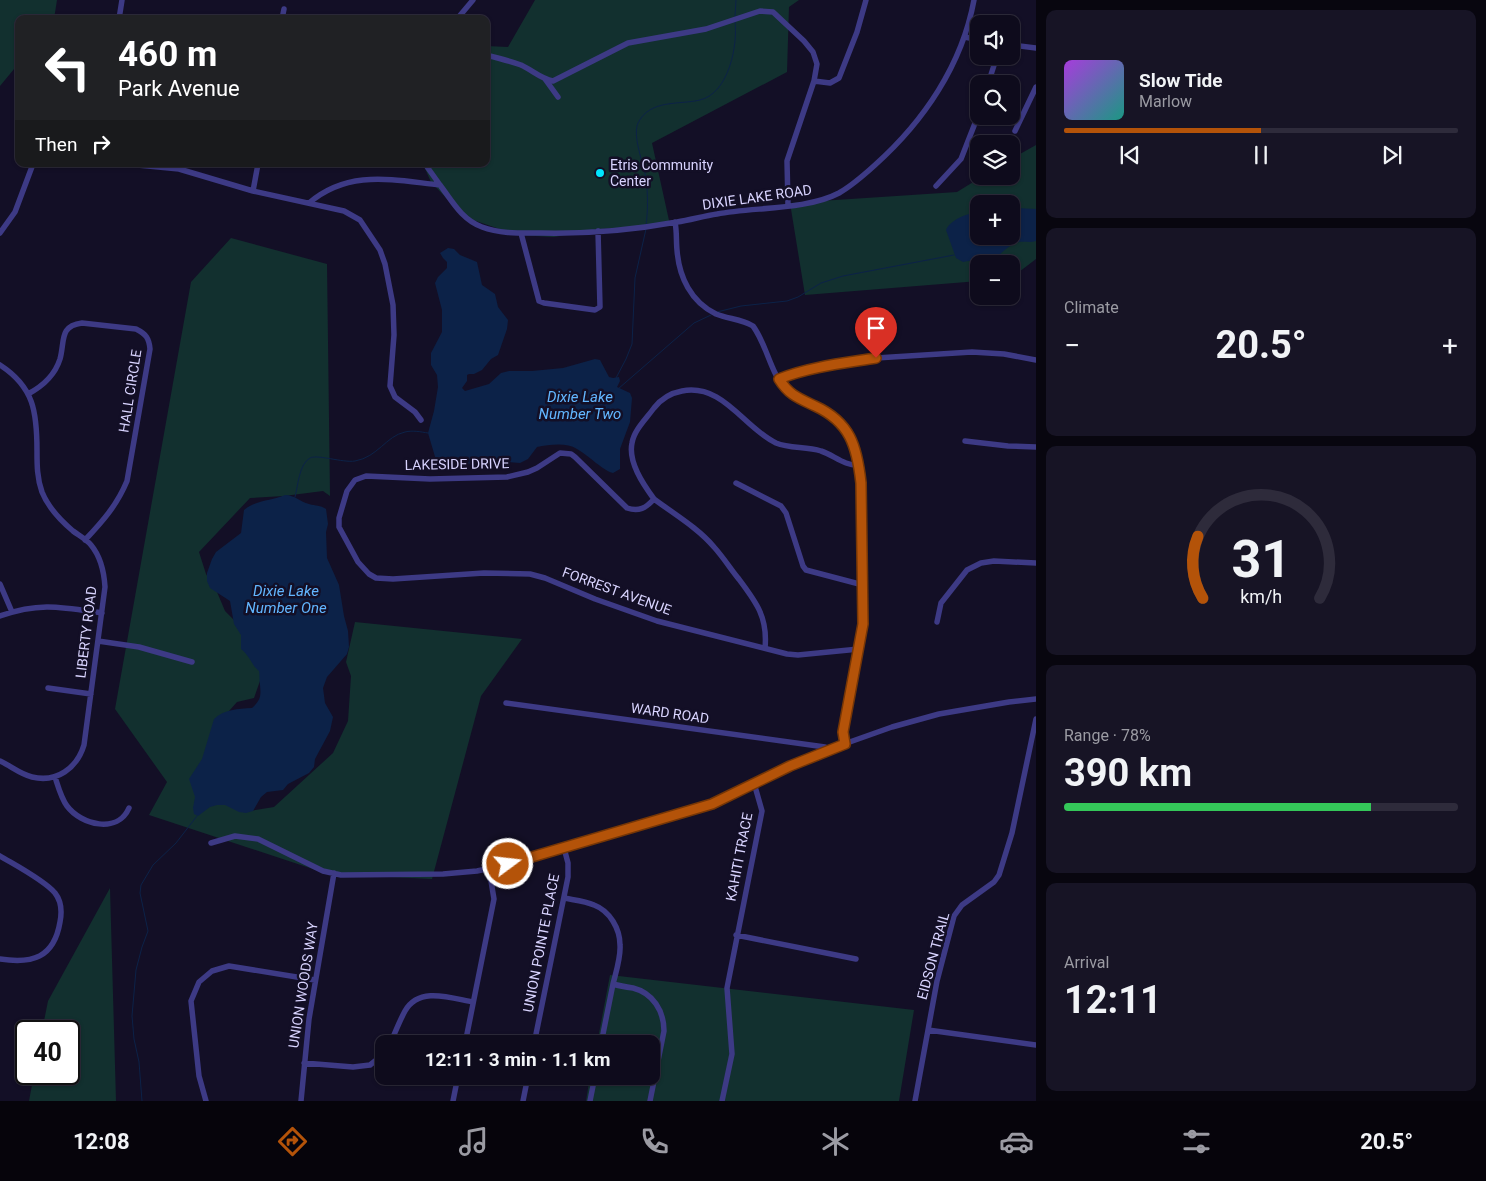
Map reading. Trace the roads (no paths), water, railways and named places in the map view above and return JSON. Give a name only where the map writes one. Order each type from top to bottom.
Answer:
[{"type":"street","points":[[120,15],[122,0]]},
{"type":"street","points":[[461,15],[473,0]]},
{"type":"street","points":[[814,81],[830,83],[840,78],[857,32],[866,0]]},
{"type":"street","name":"DIXIE LAKE ROAD","points":[[675,222],[717,214],[817,201],[840,192],[856,182],[895,147],[927,108],[954,64],[965,37],[974,0]]},
{"type":"street","points":[[283,15],[284,9]]},
{"type":"street","points":[[545,79],[553,81],[559,79],[628,43],[706,28],[760,11],[769,11],[780,18],[813,52],[817,64],[814,81],[787,161],[788,206]]},
{"type":"street","points":[[965,37],[970,38]]},
{"type":"street","points":[[1020,46],[1036,48]]},
{"type":"street","points":[[490,56],[532,70],[545,79],[558,97]]},
{"type":"street","points":[[1015,131],[1036,88]]},
{"type":"street","points":[[936,186],[961,159],[974,125]]},
{"type":"street","points":[[0,234],[15,212],[31,167]]},
{"type":"street","points":[[158,167],[179,169],[253,190],[344,211],[355,216],[365,225],[380,250],[385,264],[394,318],[390,386],[395,397],[415,412],[421,420]]},
{"type":"street","points":[[253,190],[257,167]]},
{"type":"street","points":[[427,167],[461,213],[472,222],[499,231],[521,233],[598,231],[675,222],[679,263],[690,293],[714,313],[748,322],[753,326],[785,389],[792,396],[826,411],[841,422],[851,438],[859,465],[863,585],[863,624],[843,732],[845,744]]},
{"type":"street","points":[[309,204],[330,188],[355,180],[390,179],[440,185]]},
{"type":"street","points":[[521,233],[539,301],[546,304],[595,310],[600,307],[598,231]]},
{"type":"street","name":"HALL CIRCLE","points":[[28,394],[42,385],[53,373],[60,360],[64,333],[74,324],[82,323],[136,329],[144,333],[149,340],[150,349],[127,481],[111,512],[85,540]]},
{"type":"street","points":[[779,379],[837,364],[876,358],[972,352],[1004,354],[1036,360]]},
{"type":"street","name":"LIBERTY ROAD","points":[[0,365],[20,382],[28,394],[37,419],[37,468],[42,492],[48,504],[58,517],[85,540],[97,554],[104,571],[105,587],[102,613],[81,754],[70,769],[55,777]]},
{"type":"street","points":[[765,648],[765,623],[761,611],[754,600],[714,546],[654,498],[633,462],[630,452],[636,432],[658,404],[670,395],[684,390],[700,390],[716,396],[764,436],[777,443],[790,447],[819,450],[848,464],[859,465]]},
{"type":"street","points":[[965,441],[1036,447]]},
{"type":"street","name":"LAKESIDE DRIVE","points":[[393,579],[376,578],[369,574],[358,562],[339,526],[339,518],[346,491],[355,480],[366,476],[430,479],[507,476],[528,472],[556,455],[565,453],[575,457],[627,508],[641,509],[647,506],[654,498]]},
{"type":"street","points":[[736,483],[782,506],[806,570],[863,585]]},
{"type":"street","points":[[937,622],[941,603],[967,570],[981,563],[994,561],[1036,563]]},
{"type":"street","name":"FORREST AVENUE","points":[[393,579],[484,573],[530,574],[657,621],[765,648],[798,655],[859,649]]},
{"type":"street","points":[[0,584],[12,612]]},
{"type":"street","points":[[0,616],[28,607],[46,606],[102,613]]},
{"type":"street","points":[[98,641],[139,647],[192,662]]},
{"type":"street","points":[[48,688],[91,694]]},
{"type":"street","points":[[211,844],[235,836],[258,839],[323,871],[334,873],[443,874],[489,869],[523,861],[703,807],[830,749],[900,724],[939,714],[1008,702],[1036,700]]},
{"type":"street","name":"WARD ROAD","points":[[506,704],[830,749]]},
{"type":"street","name":"EIDSON TRAIL","points":[[915,1101],[937,980],[954,916],[962,905],[994,882],[1004,862],[1018,810],[1036,720]]},
{"type":"street","points":[[0,761],[32,777],[55,777],[67,806],[86,821],[100,824],[115,822],[124,817],[129,808]]},
{"type":"street","name":"KAHITI TRACE","points":[[722,1101],[732,1054],[727,988],[762,811],[754,784]]},
{"type":"street","name":"UNION POINTE PLACE","points":[[536,1035],[564,898],[568,863],[564,848]]},
{"type":"street","points":[[0,856],[54,893],[59,899],[62,913],[58,934],[46,951],[29,960],[17,962],[0,959]]},
{"type":"street","points":[[467,1035],[494,899],[489,869]]},
{"type":"street","name":"UNION WOODS WAY","points":[[301,1101],[309,1019],[334,873]]},
{"type":"street","points":[[564,898],[594,905],[604,910],[617,929],[620,946],[603,1035]]},
{"type":"street","points":[[736,935],[856,959]]},
{"type":"street","points":[[206,1101],[199,1076],[191,1001],[200,982],[212,971],[229,966],[316,980]]},
{"type":"street","points":[[613,984],[635,989],[646,994],[660,1010],[664,1022],[664,1031],[650,1101]]},
{"type":"street","points":[[394,1035],[406,1009],[417,998],[432,995],[473,1002]]},
{"type":"street","points":[[928,1030],[1036,1045]]},
{"type":"street","points":[[304,1063],[353,1067],[370,1065],[375,1061]]},
{"type":"street","points":[[453,1101],[456,1085]]},
{"type":"street","points":[[523,1101],[526,1085]]},
{"type":"street","points":[[590,1101],[593,1085]]},
{"type":"water","points":[[1020,208],[1036,209],[1036,241],[1021,242]]},
{"type":"water","points":[[970,214],[970,245],[1013,245],[999,255],[970,255],[970,261],[963,262],[956,258],[946,230],[948,226],[965,215]]},
{"type":"water","name":"Dixie Lake Number Two","points":[[448,248],[454,249],[460,255],[477,262],[482,285],[495,294],[498,307],[508,320],[507,329],[498,355],[491,359],[482,370],[467,375],[467,381],[462,388],[465,391],[489,384],[501,373],[509,371],[563,368],[595,359],[600,360],[609,377],[619,377],[620,381],[617,387],[630,393],[632,398],[630,422],[620,449],[620,469],[613,473],[604,469],[577,449],[563,445],[537,447],[528,459],[520,463],[495,461],[481,465],[478,462],[456,467],[436,460],[428,433],[438,387],[437,375],[431,365],[431,353],[442,332],[442,310],[435,283],[447,268],[447,262],[440,253]]},
{"type":"water","name":"Dixie Lake Number One","points":[[285,495],[326,509],[328,524],[326,532],[327,558],[339,585],[348,631],[349,647],[347,654],[327,677],[323,688],[325,703],[333,717],[330,731],[315,759],[314,767],[309,773],[288,784],[283,790],[267,792],[261,797],[253,811],[239,812],[225,805],[217,805],[210,807],[198,816],[194,814],[195,797],[189,779],[202,759],[214,719],[227,711],[252,708],[260,698],[259,671],[241,649],[241,635],[234,624],[230,601],[210,588],[207,581],[207,573],[216,552],[241,533],[244,510],[259,502]]},
{"type":"waterway","points":[[735,17],[736,0]]},
{"type":"waterway","points":[[646,226],[647,191],[645,173],[636,136],[638,123],[643,115],[657,106],[700,100],[710,96],[718,88],[730,67],[735,42],[735,21]]},
{"type":"waterway","points":[[616,378],[632,344],[635,278],[646,229]]},
{"type":"waterway","points":[[717,312],[741,306],[787,301],[798,297],[821,283],[843,276],[954,255]]},
{"type":"waterway","points":[[618,389],[694,323],[711,315]]},
{"type":"waterway","points":[[295,497],[301,470],[310,458],[318,457],[355,461],[370,455],[398,434],[411,431],[428,433]]},
{"type":"waterway","points":[[142,1101],[139,1062],[132,1016],[136,970],[148,931],[140,893],[141,885],[153,865],[176,843],[197,816]]},
{"type":"place","name":"Etris Community Center","points":[[600,173]]}]
